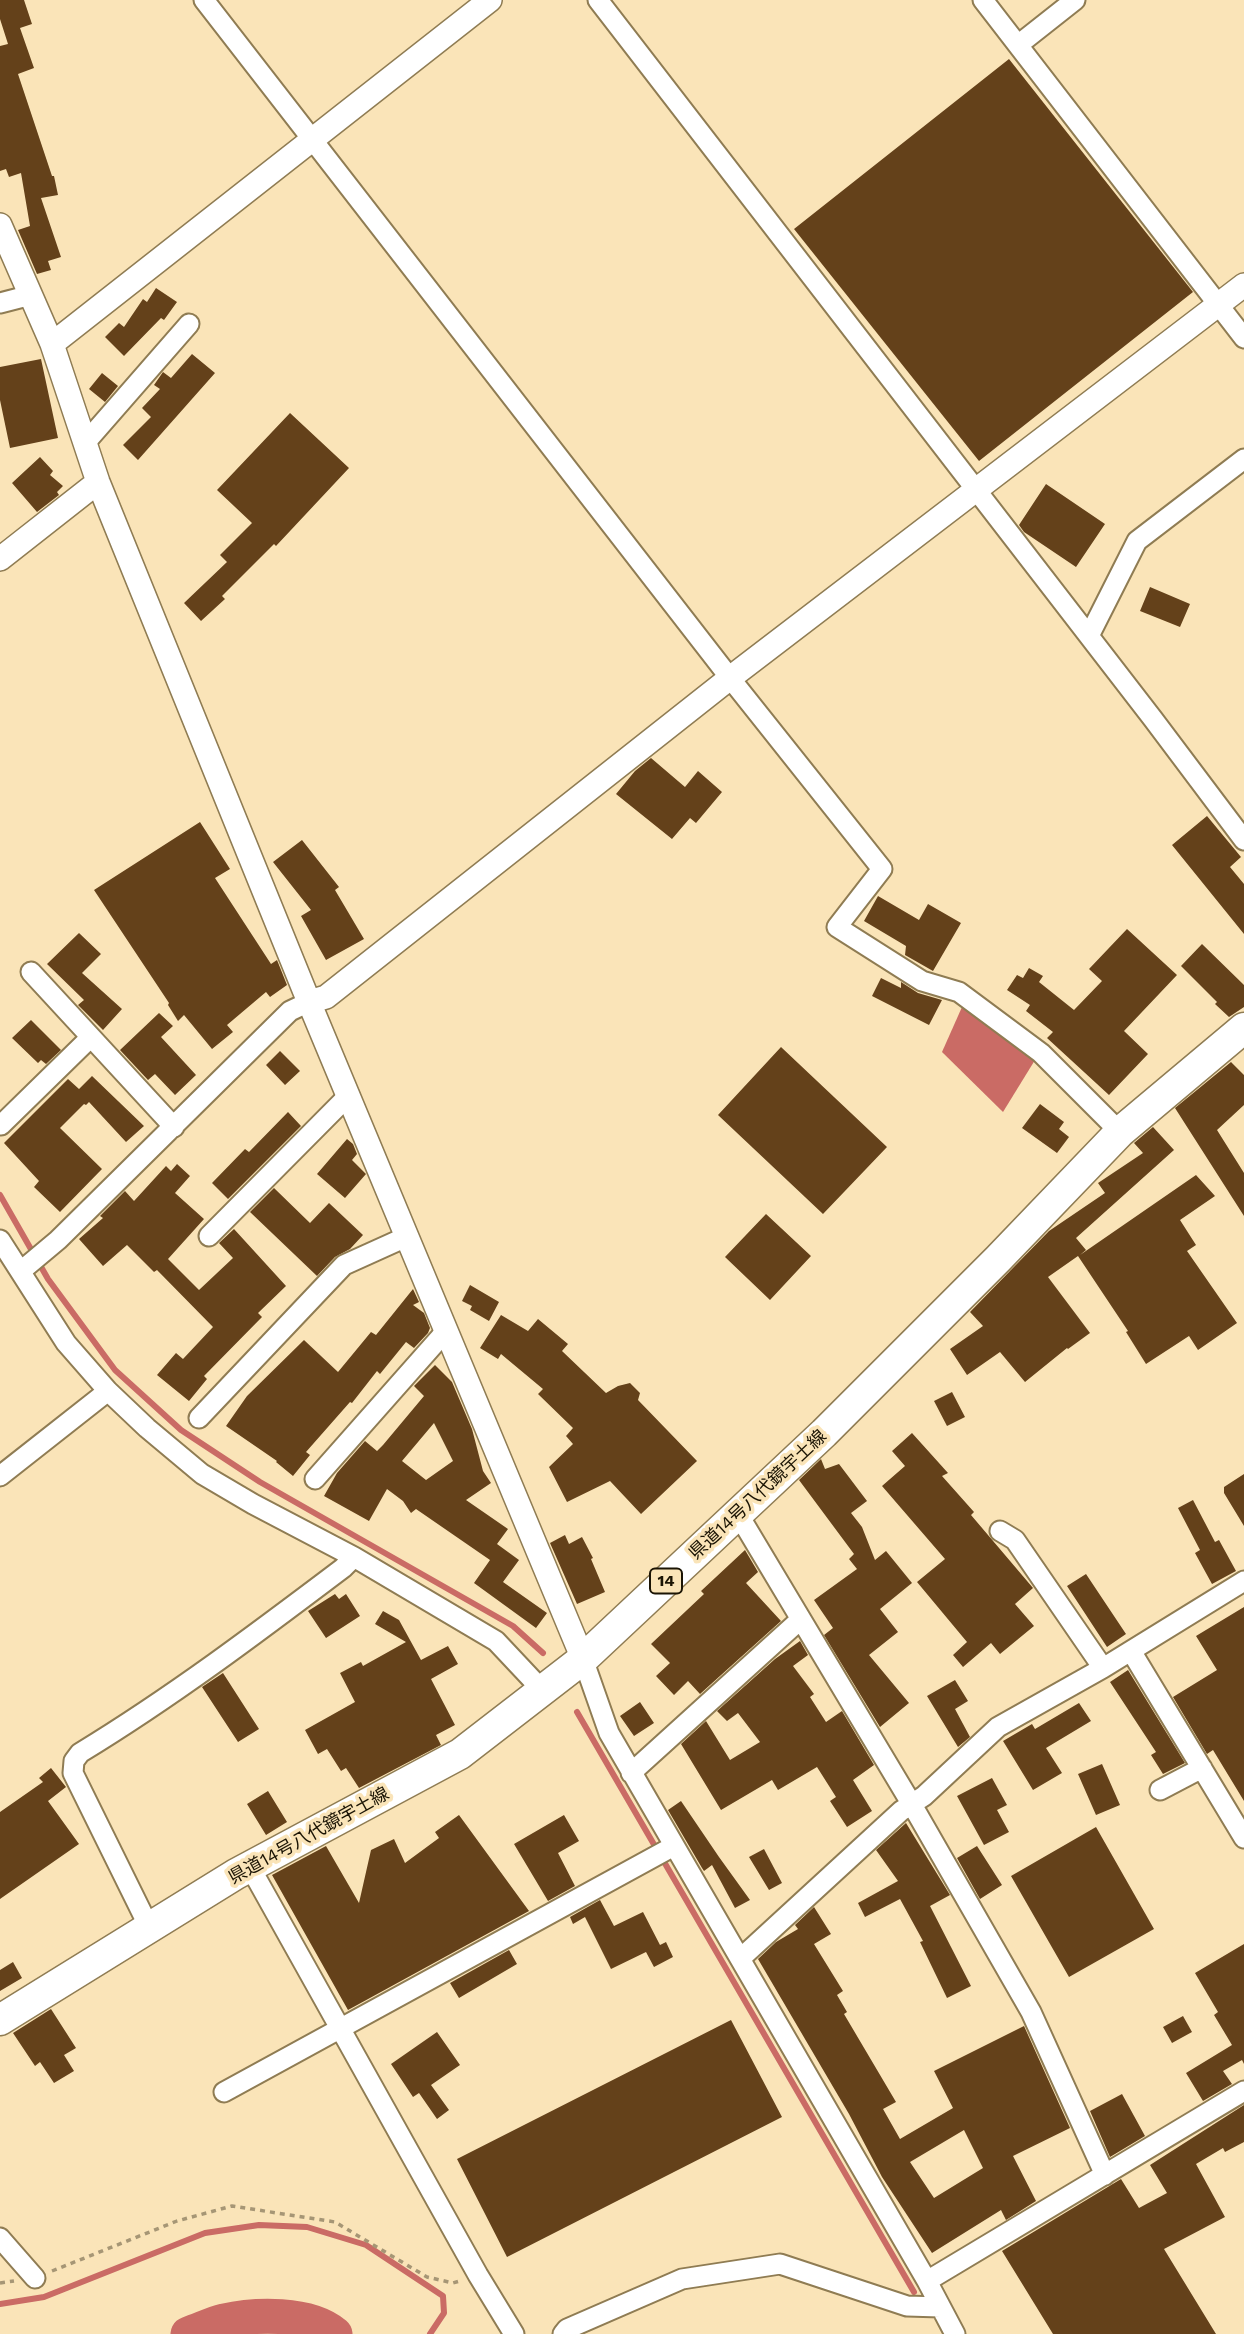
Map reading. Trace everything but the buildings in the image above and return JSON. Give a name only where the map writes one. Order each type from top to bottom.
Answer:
[{"type":"main road","name":"県道14号八代鏡宇土線","points":[[0,2020],[250,1867],[460,1754],[583,1659],[824,1433],[1120,1132],[1244,1028]]},
{"type":"street","points":[[204,0],[730,678],[882,869],[837,927],[922,981],[959,992],[1041,1053],[1120,1132]]},
{"type":"street","points":[[52,344],[490,0]]},
{"type":"street","points":[[598,0],[1244,840]]},
{"type":"street","points":[[983,0],[1244,338]]},
{"type":"street","points":[[1018,45],[1075,0]]},
{"type":"street","points":[[0,225],[52,344],[98,482],[405,1237],[583,1659],[609,1733],[671,1847],[741,1958],[955,2334]]},
{"type":"street","points":[[28,1266],[174,1127],[290,1011],[327,997],[730,678],[1244,285]]},
{"type":"street","points":[[0,303],[31,295]]},
{"type":"street","points":[[86,442],[188,324]]},
{"type":"street","points":[[1089,636],[1137,541],[1244,459]]},
{"type":"street","points":[[0,559],[98,482]]},
{"type":"street","points":[[31,972],[174,1127]]},
{"type":"street","points":[[1,1125],[91,1037]]},
{"type":"street","points":[[209,1236],[349,1095]]},
{"type":"street","points":[[199,1418],[344,1265],[405,1237]]},
{"type":"street","points":[[0,1240],[28,1266],[66,1342],[108,1391],[147,1429],[202,1474],[354,1557],[496,1641],[544,1690]]},
{"type":"street","points":[[315,1479],[445,1332]]},
{"type":"street","points":[[0,1476],[108,1391]]},
{"type":"street","points":[[738,1514],[911,1803],[1031,2012],[1105,2175]]},
{"type":"street","points":[[1000,1531],[1015,1540],[1103,1668]]},
{"type":"street","points":[[150,1929],[73,1773],[74,1761],[80,1753],[150,1710],[228,1655],[354,1557]]},
{"type":"street","points":[[741,1958],[998,1727],[1103,1668],[1244,1581]]},
{"type":"street","points":[[631,1773],[801,1619]]},
{"type":"street","points":[[1131,1651],[1244,1838]]},
{"type":"street","points":[[1160,1790],[1202,1768]]},
{"type":"street","points":[[224,2092],[671,1847]]},
{"type":"street","points":[[250,1867],[478,2275],[514,2334]]},
{"type":"street","points":[[927,2281],[1244,2091]]},
{"type":"street","points":[[0,2238],[35,2278]]},
{"type":"street","points":[[563,2334],[567,2329],[682,2279],[780,2264],[907,2306],[940,2307]]},
{"type":"path","points":[[0,2283],[35,2278],[177,2221],[232,2206],[335,2222],[427,2277],[453,2283],[478,2275]]},
{"type":"shaded area","points":[[962,1007],[1035,1060],[1003,1112],[942,1052]]},
{"type":"waterway","points":[[0,1195],[48,1279],[115,1370],[181,1430],[260,1482],[513,1626],[543,1653]]},
{"type":"waterway","points":[[577,1712],[914,2292]]},
{"type":"waterway","points":[[0,2304],[44,2297],[205,2233],[259,2225],[307,2227],[366,2245],[443,2296],[444,2313],[430,2334]]},
{"type":"waterway","points":[[188,2334],[224,2321],[266,2316],[297,2318],[324,2327],[335,2334]]}]
